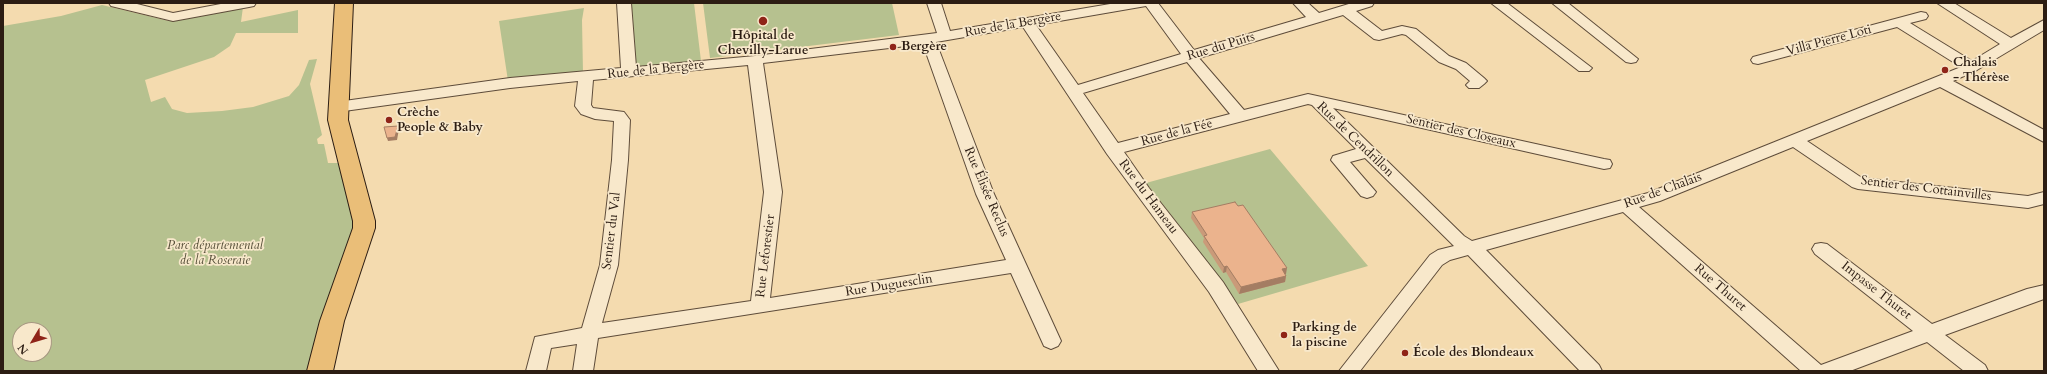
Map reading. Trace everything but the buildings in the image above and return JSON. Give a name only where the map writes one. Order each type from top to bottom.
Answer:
[{"type":"main road","points":[[320,371],[332,321],[364,228],[359,200],[340,134],[337,107],[343,12]]},
{"type":"street","points":[[116,3],[173,17],[249,3]]},
{"type":"street","points":[[624,3],[629,72]]},
{"type":"street","points":[[934,3],[945,36]]},
{"type":"street","name":"Rue de la Bergère","points":[[337,107],[510,83],[755,60],[928,39],[1141,3]]},
{"type":"street","points":[[1151,3],[1191,56],[1240,116]]},
{"type":"street","points":[[1300,3],[1316,18]]},
{"type":"street","name":"Rue du Puits","points":[[1074,91],[1367,3]]},
{"type":"street","points":[[1498,3],[1584,68]]},
{"type":"street","points":[[1944,3],[2011,44]]},
{"type":"street","points":[[1564,4],[1631,59]]},
{"type":"street","points":[[1346,10],[1378,36],[1402,30],[1411,32],[1444,59],[1461,66],[1479,81],[1474,85]]},
{"type":"street","name":"Villa Pierre Loti","points":[[1758,60],[1900,23],[1921,16]]},
{"type":"street","name":"Rue du Hameau","points":[[1027,22],[1113,150],[1143,192],[1216,287],[1269,371]]},
{"type":"street","points":[[1900,23],[1972,67]]},
{"type":"street","name":"Rue de Chalais","points":[[1349,371],[1436,260],[1444,255],[1654,197],[1941,81],[1972,67],[2044,24]]},
{"type":"street","name":"Rue Élisée Reclus","points":[[928,39],[985,194],[1051,341]]},
{"type":"street","name":"Rue Leforestier","points":[[592,332],[760,307],[773,192],[755,60]]},
{"type":"street","name":"Sentier du Val","points":[[582,371],[587,344],[592,332],[609,265],[620,160],[622,120],[618,115],[595,114],[587,111],[583,106],[586,77]]},
{"type":"street","points":[[1941,81],[2044,137]]},
{"type":"street","name":"Rue de Cendrillon","points":[[1240,116],[1308,99],[1318,102],[1458,240],[1478,253],[1592,371]]},
{"type":"street","name":"Sentier des Closeaux","points":[[1318,102],[1327,102],[1604,164]]},
{"type":"street","name":"Rue de la Fée","points":[[1113,150],[1240,116]]},
{"type":"street","name":"Sentier des Cottainvilles","points":[[1795,141],[1858,182],[2028,202],[2044,198]]},
{"type":"street","points":[[1367,192],[1339,160],[1368,151]]},
{"type":"street","name":"Rue Thuret","points":[[1626,205],[1814,371]]},
{"type":"street","name":"Impasse Thuret","points":[[1821,249],[1978,371]]},
{"type":"street","name":"Rue Duguesclin","points":[[760,307],[1018,265]]},
{"type":"street","points":[[1828,371],[2034,294],[2044,292]]},
{"type":"street","points":[[536,371],[542,342],[580,336],[592,332]]},
{"type":"green space","points":[[628,3],[694,3],[701,61],[637,68],[635,66]]},
{"type":"green space","points":[[703,3],[892,3],[899,35],[710,58]]},
{"type":"green space","name":"Parc départemental de la Roseraie","points":[[102,5],[169,21],[243,7],[241,22],[298,10],[298,33],[236,33],[230,46],[214,57],[145,80],[151,102],[165,97],[172,109],[187,113],[222,111],[253,107],[289,96],[299,85],[309,60],[317,59],[310,84],[322,135],[317,139],[318,144],[324,144],[328,163],[338,163],[355,222],[311,371],[3,371],[3,26],[61,16]]},
{"type":"green space","points":[[584,8],[582,20],[583,73],[508,81],[499,21]]},
{"type":"green space","points":[[1270,149],[1368,266],[1238,304],[1226,286],[1146,183]]},
{"type":"place","name":"Hôpital de Chevilly-Larue","points":[[763,21]]},
{"type":"place","name":"Bergère","points":[[893,47]]},
{"type":"place","name":"Chalais - Thérèse","points":[[1945,70]]},
{"type":"place","name":"Crèche People & Baby","points":[[389,120]]},
{"type":"place","name":"Parking de la piscine","points":[[1284,335]]},
{"type":"place","name":"École des Blondeaux","points":[[1405,353]]}]
